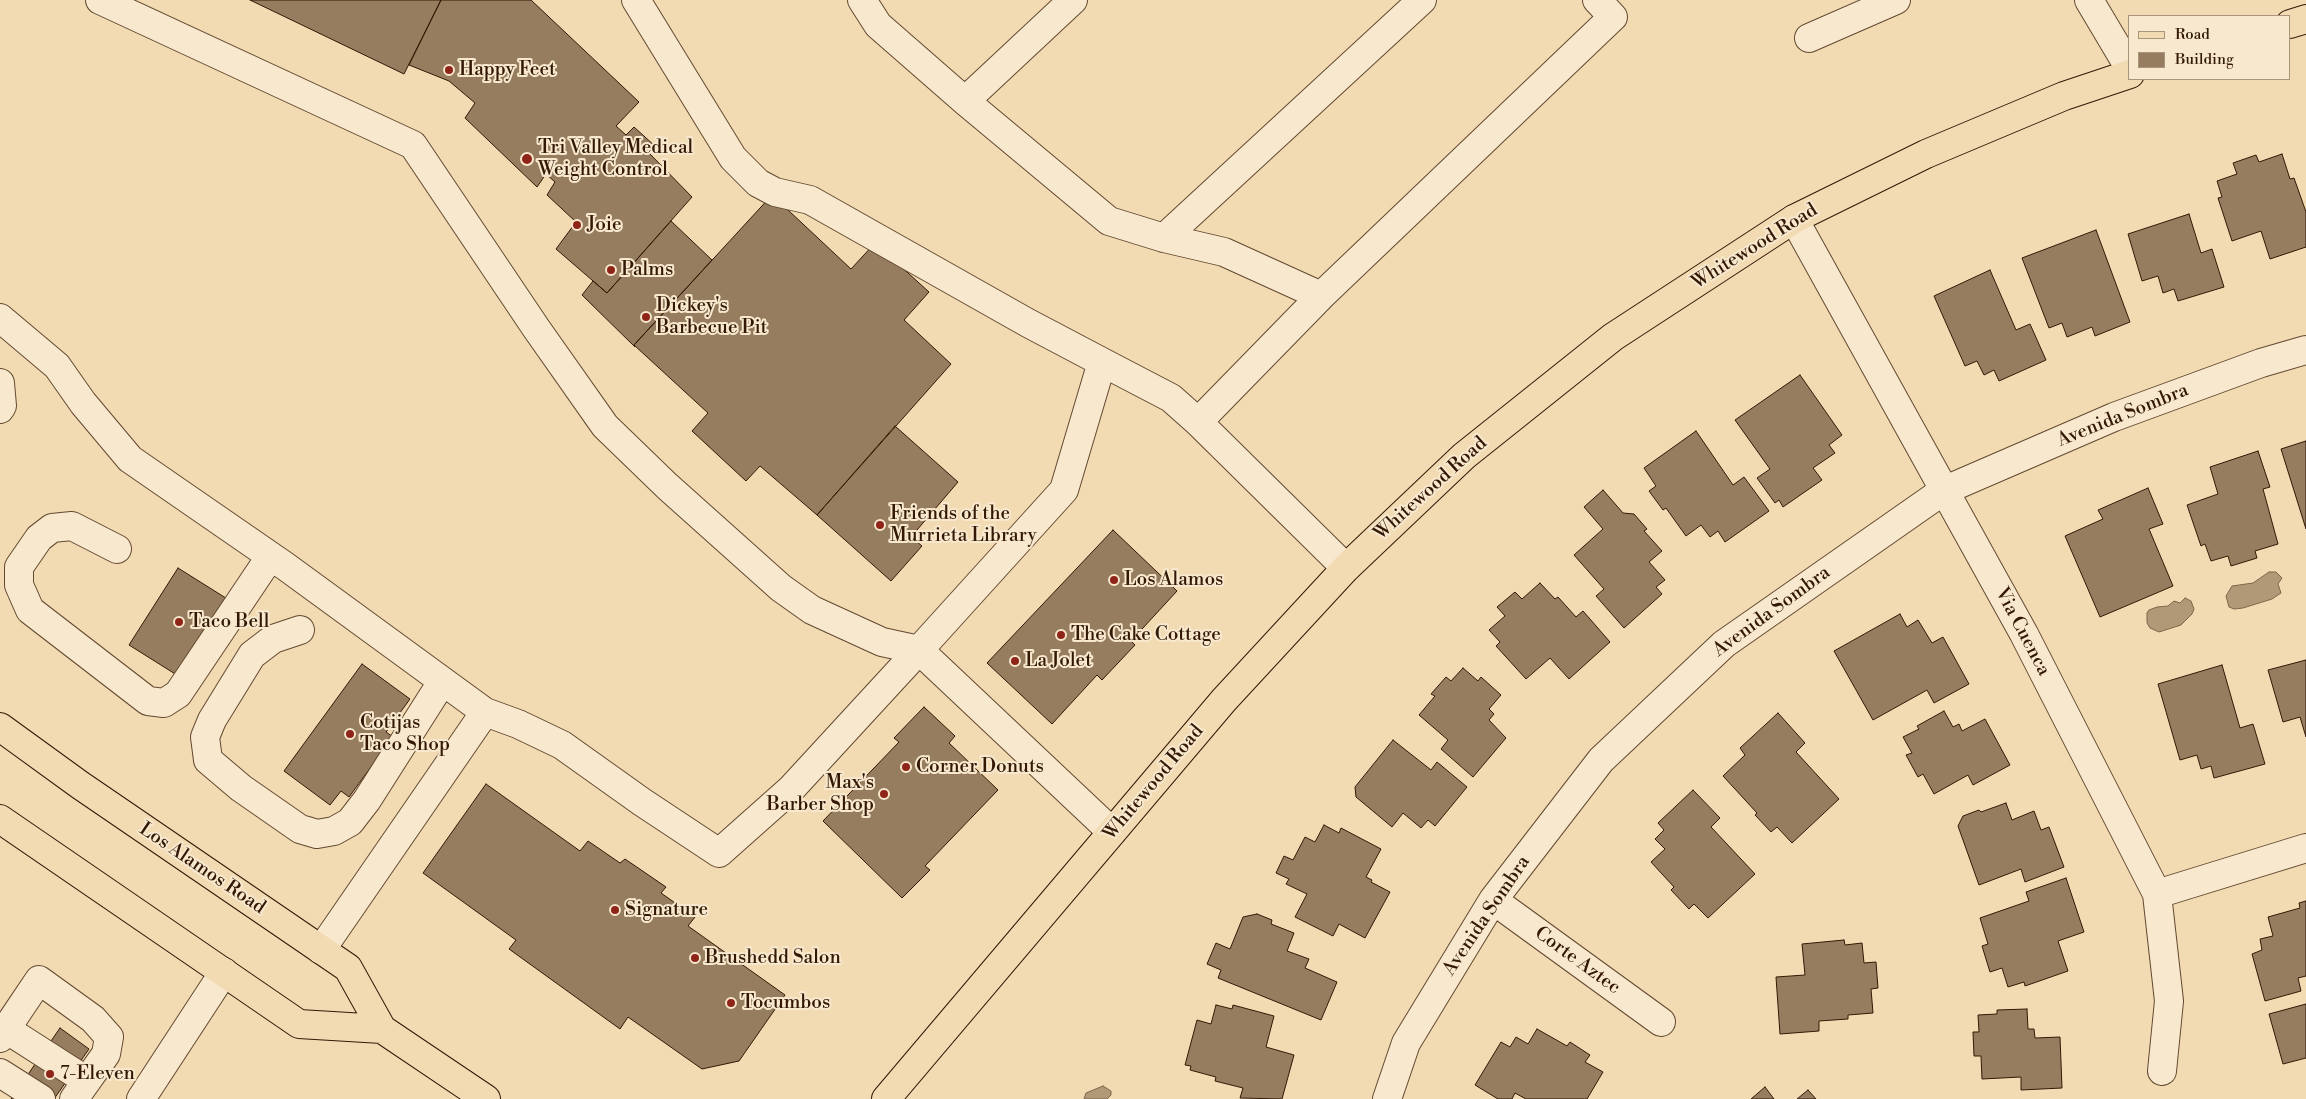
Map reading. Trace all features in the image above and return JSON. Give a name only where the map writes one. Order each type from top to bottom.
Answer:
[{"type":"main road","points":[[2291,24],[2306,19]]},
{"type":"main road","name":"Whitewood Road","points":[[886,1099],[1224,700],[1346,568],[1464,456],[1613,337],[1794,219],[1926,154],[2064,96],[2128,75]]},
{"type":"main road","name":"Los Alamos Road","points":[[0,727],[88,790],[348,968],[382,1029],[486,1099]]},
{"type":"main road","points":[[0,819],[300,1024],[382,1029]]},
{"type":"street","points":[[100,0],[413,145],[605,426],[667,486],[781,588],[812,610],[882,642],[919,650],[1112,832]]},
{"type":"street","points":[[636,0],[732,158],[758,183],[775,192],[810,200],[1028,323],[1170,398],[1198,422],[1346,568]]},
{"type":"street","points":[[862,0],[878,25],[965,101],[1109,221],[1164,238],[1224,252],[1321,296]]},
{"type":"street","points":[[965,101],[1073,0]]},
{"type":"street","points":[[1164,238],[1422,0]]},
{"type":"street","points":[[1198,422],[1321,296],[1613,17],[1597,0]]},
{"type":"street","points":[[1809,38],[1896,0]]},
{"type":"street","points":[[2089,0],[2128,66]]},
{"type":"street","name":"Via Cuenca","points":[[1794,219],[2024,634],[2157,894],[2169,1001],[2162,1071]]},
{"type":"street","points":[[0,318],[57,366],[83,403],[130,459],[392,643],[442,682],[485,712],[518,724],[562,745],[642,802],[719,853],[791,789],[1064,490],[1102,362]]},
{"type":"street","name":"Avenida Sombra","points":[[1387,1099],[1406,1043],[1493,900],[1602,760],[1724,644],[1944,491],[2114,417],[2261,362],[2306,350]]},
{"type":"street","points":[[0,383],[2,406],[0,409]]},
{"type":"street","points":[[117,550],[72,526],[52,528],[39,538],[19,567],[19,585],[30,610],[148,701],[164,703],[178,694],[270,557]]},
{"type":"street","points":[[300,630],[273,639],[252,655],[212,720],[205,737],[208,760],[242,788],[300,829],[316,834],[334,831],[350,822],[367,800],[442,682]]},
{"type":"street","points":[[321,950],[485,712]]},
{"type":"street","points":[[2157,894],[2306,848]]},
{"type":"street","name":"Corte Aztec","points":[[1493,900],[1661,1022]]},
{"type":"street","points":[[141,1099],[224,972]]},
{"type":"street","points":[[39,980],[93,1018],[108,1037],[106,1054],[81,1090],[3,1033],[39,980]]},
{"type":"street","points":[[0,1073],[41,1099]]},
{"type":"shaded area","points":[[2269,572],[2276,572],[2282,578],[2278,584],[2281,593],[2272,599],[2243,608],[2234,609],[2229,607],[2226,596],[2232,586],[2253,583]]},
{"type":"shaded area","points":[[2185,598],[2191,601],[2194,609],[2192,614],[2181,625],[2159,632],[2150,628],[2147,623],[2147,613],[2149,610],[2168,606],[2174,601],[2180,603]]},
{"type":"shaded area","points":[[1103,1086],[1111,1091],[1111,1095],[1107,1099],[1084,1099],[1086,1093]]},
{"type":"building","points":[[250,0],[441,0],[404,74]]},
{"type":"building","points":[[441,0],[531,0],[639,102],[616,126],[626,135],[634,127],[656,147],[649,153],[692,197],[607,293],[556,249],[576,222],[547,195],[555,182],[546,174],[537,187],[465,118],[475,103],[449,81],[409,65]]},
{"type":"building","points":[[2282,154],[2290,179],[2294,178],[2306,212],[2306,247],[2270,259],[2261,231],[2232,241],[2218,198],[2222,197],[2217,181],[2237,174],[2233,163],[2256,155],[2259,162]]},
{"type":"building","points":[[772,195],[851,269],[875,243],[929,292],[904,320],[951,364],[817,515],[760,466],[746,481],[692,431],[708,413],[634,345]]},
{"type":"building","points":[[2189,214],[2201,253],[2212,249],[2224,287],[2178,301],[2174,289],[2163,293],[2158,276],[2142,281],[2128,234]]},
{"type":"building","points":[[671,221],[712,260],[634,345],[635,347],[582,295],[593,281],[607,293]]},
{"type":"building","points":[[2096,230],[2130,322],[2095,336],[2092,327],[2067,337],[2062,323],[2049,328],[2022,258]]},
{"type":"building","points":[[1990,270],[2016,330],[2030,324],[2046,360],[1999,381],[1994,370],[1984,375],[1977,361],[1965,366],[1934,296]]},
{"type":"building","points":[[1800,375],[1842,435],[1829,445],[1835,453],[1813,468],[1822,480],[1783,507],[1779,500],[1775,503],[1757,478],[1770,469],[1735,420]]},
{"type":"building","points":[[895,426],[958,482],[911,537],[922,546],[891,581],[817,515]]},
{"type":"building","points":[[1696,431],[1733,485],[1744,477],[1769,511],[1725,542],[1718,531],[1710,537],[1701,525],[1686,536],[1666,508],[1663,510],[1649,491],[1656,486],[1644,468]]},
{"type":"building","points":[[2306,441],[2306,529],[2281,449]]},
{"type":"building","points":[[2258,451],[2270,487],[2263,489],[2278,544],[2255,551],[2257,558],[2231,566],[2228,556],[2211,561],[2205,544],[2201,546],[2187,505],[2218,494],[2210,467]]},
{"type":"building","points":[[2148,488],[2163,524],[2149,529],[2173,586],[2100,617],[2065,536],[2103,519],[2098,510]]},
{"type":"building","points":[[1603,490],[1623,513],[1634,514],[1647,529],[1644,531],[1662,551],[1649,562],[1665,580],[1656,587],[1662,594],[1624,628],[1596,596],[1604,589],[1574,555],[1603,529],[1584,507]]},
{"type":"building","points":[[1113,530],[1177,591],[1131,641],[1135,645],[1102,680],[1097,675],[1052,724],[987,663]]},
{"type":"building","name":"Taco Bell","points":[[178,568],[229,600],[180,677],[129,645]]},
{"type":"building","points":[[1540,583],[1555,599],[1558,597],[1576,617],[1583,611],[1610,642],[1569,679],[1550,658],[1526,679],[1496,646],[1500,642],[1489,630],[1505,616],[1497,607],[1515,592],[1522,599]]},
{"type":"building","points":[[1900,614],[1907,627],[1918,620],[1932,643],[1943,637],[1969,684],[1934,703],[1927,690],[1873,720],[1834,651]]},
{"type":"building","points":[[2306,660],[2306,737],[2300,717],[2283,722],[2268,670]]},
{"type":"building","name":"Cotijas Taco Shop","points":[[362,664],[410,699],[386,732],[393,737],[349,797],[341,791],[330,805],[284,771]]},
{"type":"building","points":[[2222,665],[2240,728],[2253,724],[2265,764],[2214,778],[2211,766],[2201,769],[2197,755],[2180,760],[2158,684]]},
{"type":"building","points":[[1463,668],[1478,681],[1481,677],[1501,695],[1489,709],[1494,714],[1489,720],[1506,738],[1473,777],[1441,749],[1448,740],[1419,715],[1435,696],[1431,694],[1446,677],[1451,681]]},
{"type":"building","points":[[924,707],[955,736],[949,743],[998,790],[925,866],[930,870],[902,898],[823,821],[899,742],[894,738]]},
{"type":"building","points":[[1944,711],[1953,727],[1959,724],[1962,731],[1985,719],[2010,765],[1973,785],[1968,775],[1934,794],[1923,774],[1918,777],[1906,755],[1912,753],[1903,737],[1919,729],[1917,726]]},
{"type":"building","points":[[1778,713],[1805,743],[1796,752],[1839,799],[1792,843],[1777,827],[1771,832],[1755,815],[1757,813],[1723,776],[1745,755],[1740,748]]},
{"type":"building","points":[[1393,740],[1431,770],[1437,762],[1467,787],[1435,826],[1428,820],[1421,828],[1403,813],[1392,827],[1356,797],[1355,787]]},
{"type":"building","points":[[486,784],[580,851],[588,841],[620,863],[625,859],[666,887],[661,893],[695,917],[688,926],[785,995],[739,1061],[702,1069],[628,1017],[620,1029],[509,949],[516,940],[423,873]]},
{"type":"building","points":[[1693,790],[1720,818],[1711,827],[1755,874],[1708,918],[1694,904],[1689,909],[1671,890],[1674,887],[1651,862],[1665,849],[1655,839],[1664,830],[1658,823]]},
{"type":"building","points":[[2006,803],[2012,820],[2034,811],[2041,830],[2049,827],[2064,867],[2025,882],[2021,869],[1979,885],[1958,826],[1963,816]]},
{"type":"building","points":[[1324,825],[1339,833],[1341,828],[1381,849],[1366,877],[1372,880],[1371,882],[1390,892],[1365,938],[1339,924],[1333,936],[1295,917],[1307,894],[1286,884],[1289,879],[1276,873],[1284,856],[1293,860],[1305,837],[1315,842]]},
{"type":"building","points":[[2066,878],[2084,932],[2058,941],[2068,971],[2025,986],[2024,982],[2008,987],[2002,968],[1990,972],[1982,946],[1988,944],[1980,918],[2029,901],[2026,892]]},
{"type":"building","points":[[2306,901],[2306,976],[2298,978],[2301,991],[2265,1001],[2252,954],[2262,950],[2260,939],[2273,936],[2268,917],[2300,908],[2299,903]]},
{"type":"building","points":[[1257,914],[1272,920],[1271,924],[1294,933],[1287,951],[1309,959],[1305,968],[1337,982],[1321,1020],[1218,978],[1221,970],[1207,964],[1216,943],[1230,949],[1243,917]]},
{"type":"building","points":[[1844,940],[1845,945],[1862,943],[1864,963],[1876,962],[1878,988],[1871,989],[1873,1013],[1848,1015],[1848,1019],[1819,1021],[1819,1031],[1780,1034],[1776,977],[1805,975],[1802,944]]},
{"type":"building","points":[[2306,1004],[2306,1058],[2283,1064],[2269,1014]]},
{"type":"building","points":[[1216,1005],[1232,1009],[1233,1005],[1274,1016],[1266,1047],[1294,1055],[1282,1099],[1240,1098],[1243,1088],[1215,1081],[1216,1077],[1190,1070],[1191,1066],[1185,1065],[1197,1020],[1211,1024]]},
{"type":"building","points":[[2027,1009],[2028,1029],[2034,1029],[2035,1038],[2060,1037],[2062,1088],[2021,1090],[2021,1077],[1982,1079],[1981,1056],[1974,1056],[1973,1032],[1979,1032],[1978,1015],[1997,1014],[1997,1010]]},
{"type":"building","name":"7-Eleven","points":[[60,1028],[89,1049],[54,1099],[11,1099]]},
{"type":"building","points":[[1537,1029],[1567,1046],[1570,1042],[1590,1055],[1585,1062],[1603,1072],[1587,1099],[1526,1099],[1515,1093],[1512,1099],[1498,1099],[1475,1085],[1501,1042],[1510,1047],[1516,1037],[1528,1044]]},
{"type":"building","points":[[1765,1087],[1774,1099],[1751,1099]]},
{"type":"building","points":[[1808,1090],[1816,1099],[1797,1099]]},
{"type":"place","name":"Happy Feet","points":[[449,70]]},
{"type":"place","name":"Tri Valley Medical Weight Control","points":[[527,159]]},
{"type":"place","name":"Joie","points":[[577,225]]},
{"type":"place","name":"Palms","points":[[611,270]]},
{"type":"place","name":"Dickey's Barbecue Pit","points":[[646,317]]},
{"type":"place","name":"Friends of the Murrieta Library","points":[[880,525]]},
{"type":"place","name":"Los Alamos","points":[[1114,580]]},
{"type":"place","name":"Taco Bell","points":[[179,622]]},
{"type":"place","name":"The Cake Cottage","points":[[1061,635]]},
{"type":"place","name":"La Jolet","points":[[1015,661]]},
{"type":"place","name":"Cotijas Taco Shop","points":[[350,734]]},
{"type":"place","name":"Corner Donuts","points":[[906,767]]},
{"type":"place","name":"Max's Barber Shop","points":[[884,794]]},
{"type":"place","name":"Signature","points":[[615,910]]},
{"type":"place","name":"Brushedd Salon","points":[[695,958]]},
{"type":"place","name":"Tocumbos","points":[[731,1003]]},
{"type":"place","name":"7-Eleven","points":[[50,1074]]}]
